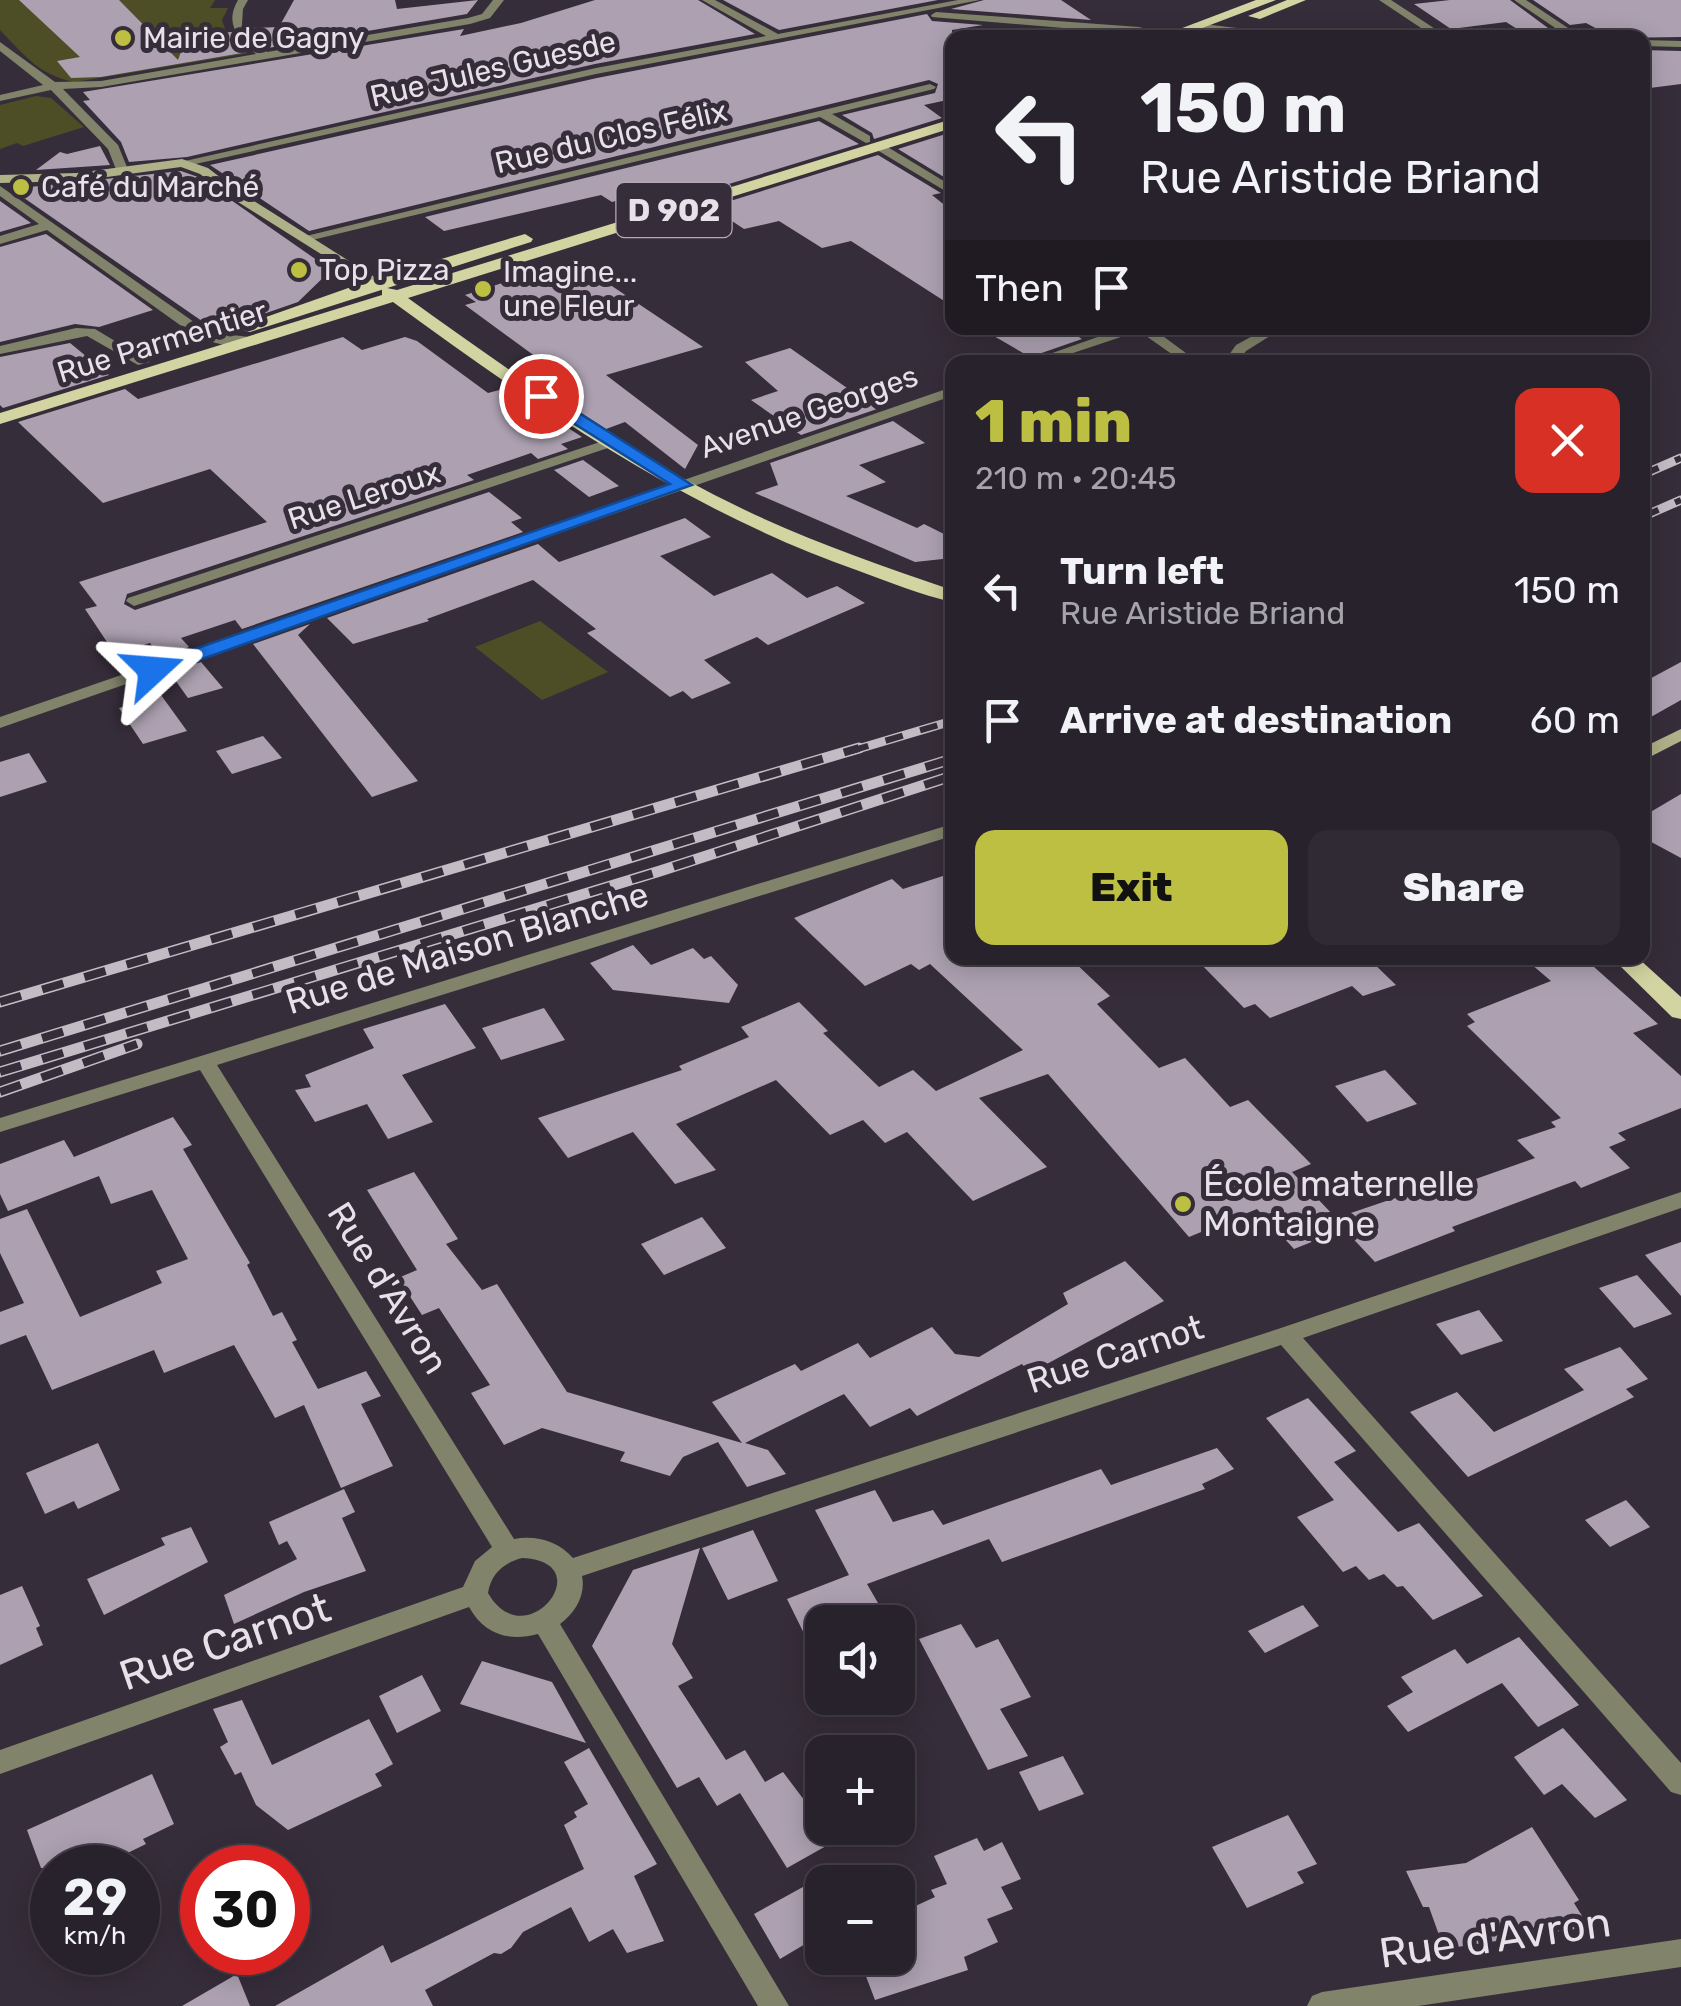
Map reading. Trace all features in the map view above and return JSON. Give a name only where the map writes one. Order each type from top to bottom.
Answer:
[{"type":"main road","points":[[1199,30],[1269,0]]},
{"type":"main road","points":[[1209,30],[1300,0]]},
{"type":"main road","name":"D 902","points":[[396,297],[874,143],[945,115]]},
{"type":"main road","name":"D 902","points":[[376,283],[577,224],[945,125]]},
{"type":"main road","points":[[182,163],[204,170],[234,194],[683,485],[786,536],[945,593]]},
{"type":"main road","name":"Rue Jules Guesde","points":[[0,179],[122,172],[182,163]]},
{"type":"main road","points":[[142,170],[234,194]]},
{"type":"main road","points":[[396,297],[414,281],[507,253],[577,224]]},
{"type":"main road","points":[[182,365],[234,341],[345,304],[364,295],[376,283]]},
{"type":"main road","name":"Rue Parmentier","points":[[0,404],[143,362],[376,283]]},
{"type":"main road","name":"Rue Parmentier","points":[[0,419],[396,297]]},
{"type":"main road","points":[[355,310],[414,312]]},
{"type":"main road","points":[[1650,751],[1681,734]]},
{"type":"main road","points":[[1632,965],[1681,1011]]},
{"type":"street","points":[[243,0],[233,19],[235,28],[264,55]]},
{"type":"street","points":[[0,98],[52,86],[101,84],[470,21],[486,16],[499,0]]},
{"type":"street","points":[[707,0],[774,36]]},
{"type":"street","points":[[1384,0],[1431,30]]},
{"type":"street","points":[[1519,0],[1566,30]]},
{"type":"street","points":[[979,2],[982,10],[998,20]]},
{"type":"street","name":"Rue Jules Guesde","points":[[182,163],[889,10],[914,13],[979,2]]},
{"type":"street","points":[[914,13],[1139,30]]},
{"type":"street","points":[[1217,29],[1233,30]]},
{"type":"street","points":[[1650,43],[1681,44]]},
{"type":"street","points":[[0,45],[52,86],[114,148],[122,172]]},
{"type":"street","name":"Rue du Clos Félix","points":[[304,238],[930,87]]},
{"type":"street","points":[[822,113],[945,187]]},
{"type":"street","points":[[0,190],[213,339],[255,342]]},
{"type":"street","points":[[0,240],[49,225]]},
{"type":"street","points":[[0,350],[90,332],[143,362]]},
{"type":"street","points":[[1055,355],[1114,335]]},
{"type":"street","points":[[1154,335],[1181,355]]},
{"type":"street","points":[[1236,355],[1264,335]]},
{"type":"street","name":"Avenue Georges","points":[[0,724],[945,393]]},
{"type":"street","name":"Rue Leroux","points":[[134,601],[612,442]]},
{"type":"street","name":"Rue de Maison Blanche","points":[[0,1125],[945,832]]},
{"type":"street","name":"Rue d'Avron","points":[[206,1064],[508,1551]]},
{"type":"street","name":"Rue Carnot","points":[[568,1570],[1286,1335],[1681,1200]]},
{"type":"street","points":[[1286,1335],[1681,1783]]},
{"type":"street","points":[[537,1548],[561,1560],[568,1570],[570,1592],[565,1604],[544,1621],[514,1627],[499,1624],[487,1616],[475,1594],[483,1569],[508,1551],[537,1548]]},
{"type":"street","name":"Rue Carnot","points":[[0,1762],[475,1594]]},
{"type":"street","points":[[544,1621],[774,2006]]},
{"type":"street","name":"Rue d'Avron","points":[[1323,2006],[1681,1953]]},
{"type":"shaded area","points":[[0,0],[215,0],[210,8],[228,8],[222,20],[226,32],[249,53],[75,82],[42,70],[0,30]]},
{"type":"shaded area","points":[[36,96],[51,98],[84,127],[0,149],[0,105]]},
{"type":"shaded area","points":[[540,621],[608,672],[542,700],[475,647]]},
{"type":"building","name":"Mairie de Gagny","points":[[19,0],[119,0],[178,60],[187,35],[232,32],[248,52],[101,77],[71,78],[57,61],[80,57]]},
{"type":"building","points":[[294,0],[395,0],[397,9],[478,0],[467,14],[268,48],[251,28],[279,27]]},
{"type":"building","points":[[595,0],[698,0],[755,34],[595,64],[187,157],[129,162],[121,142],[83,101],[90,100],[83,92],[464,29],[460,36],[521,23]]},
{"type":"building","points":[[723,0],[938,0],[779,30]]},
{"type":"building","points":[[984,0],[1061,0],[1091,20],[951,9]]},
{"type":"building","points":[[1510,0],[1548,28],[1519,30],[1506,22],[1451,29],[1414,4]]},
{"type":"building","points":[[1533,0],[1681,0],[1681,37],[1650,37],[1650,30],[1599,30],[1586,23],[1570,25]]},
{"type":"building","points":[[927,14],[932,21],[983,25],[945,30],[945,100],[924,105],[942,118],[874,139],[872,133],[842,115],[935,93],[938,84],[929,80],[309,231],[210,165],[597,78]]},
{"type":"building","points":[[1650,50],[1681,51],[1681,84],[1650,88]]},
{"type":"building","points":[[819,121],[859,144],[693,195],[677,184],[612,202],[601,195],[444,231],[425,217]]},
{"type":"building","points":[[945,134],[945,178],[898,149]]},
{"type":"building","points":[[100,146],[110,165],[36,170],[60,152],[67,154]]},
{"type":"building","points":[[878,155],[941,193],[932,195],[945,205],[945,301],[851,241],[822,248],[779,221],[744,229],[711,207]]},
{"type":"building","points":[[181,171],[198,177],[331,270],[298,302],[234,324],[234,331],[212,328],[11,189]]},
{"type":"building","points":[[0,201],[31,223],[0,232]]},
{"type":"building","points":[[46,234],[153,310],[99,327],[75,324],[0,342],[0,247]]},
{"type":"building","points":[[573,260],[703,347],[606,375],[698,445],[685,469],[625,422],[606,429],[532,381],[558,373],[465,305],[476,302],[465,295]]},
{"type":"building","points":[[992,335],[1075,335],[1082,339],[1036,355],[1027,355]]},
{"type":"building","points":[[343,337],[362,350],[405,337],[417,341],[488,393],[507,388],[582,437],[561,444],[568,449],[538,459],[531,453],[467,475],[474,480],[127,594],[124,604],[135,610],[489,492],[522,518],[511,522],[523,532],[242,629],[235,620],[181,638],[189,647],[160,658],[150,643],[115,654],[85,609],[97,606],[79,582],[267,522],[210,469],[103,503],[18,422],[125,389],[138,399]]},
{"type":"building","points":[[70,343],[109,375],[3,408],[0,405],[0,357]]},
{"type":"building","points":[[790,348],[877,409],[801,435],[751,400],[778,391],[745,362]]},
{"type":"building","points":[[893,421],[925,443],[859,465],[886,482],[846,496],[917,528],[924,524],[945,534],[945,559],[915,562],[755,493],[778,485],[770,463]]},
{"type":"building","points":[[583,460],[619,486],[589,497],[554,470]]},
{"type":"building","points":[[685,518],[711,537],[660,556],[714,596],[772,573],[807,598],[837,586],[865,603],[768,645],[757,637],[704,660],[731,683],[692,699],[683,691],[670,697],[587,633],[596,629],[533,580],[429,621],[353,644],[327,618],[538,544],[559,562]]},
{"type":"building","points":[[310,624],[298,635],[418,781],[372,797],[253,644]]},
{"type":"building","points":[[201,662],[223,688],[188,698],[170,673]]},
{"type":"building","points":[[1681,662],[1681,700],[1650,717],[1650,679]]},
{"type":"building","points":[[161,695],[187,731],[143,744],[119,708]]},
{"type":"building","points":[[263,736],[282,758],[232,774],[216,751]]},
{"type":"building","points":[[29,753],[47,782],[0,797],[0,762]]},
{"type":"building","points":[[1681,794],[1681,858],[1650,841],[1650,812]]},
{"type":"building","points":[[945,875],[945,965],[1077,965],[1110,996],[1097,1004],[1159,1068],[1185,1058],[1230,1107],[1248,1100],[1311,1164],[1292,1172],[1336,1218],[1407,1194],[1413,1201],[1535,1158],[1517,1140],[1556,1127],[1551,1122],[1561,1118],[1467,1026],[1475,1022],[1467,1014],[1551,981],[1532,965],[1592,965],[1658,1024],[1633,1033],[1681,1076],[1681,1108],[1618,1133],[1626,1140],[1609,1147],[1630,1168],[1581,1188],[1575,1181],[1452,1227],[1455,1231],[1375,1262],[1344,1229],[1294,1249],[1257,1209],[1189,1237],[1048,1074],[979,1098],[1047,1167],[973,1201],[907,1132],[885,1143],[863,1120],[830,1135],[776,1080],[676,1124],[716,1170],[675,1184],[633,1132],[568,1158],[538,1118],[682,1070],[679,1066],[749,1037],[741,1027],[799,1002],[828,1031],[823,1033],[879,1087],[913,1070],[936,1091],[1023,1050],[930,964],[919,970],[911,964],[865,986],[794,918],[892,879],[903,889]]},
{"type":"building","points":[[633,945],[651,965],[693,948],[704,959],[711,956],[738,985],[729,1003],[613,990],[590,963]]},
{"type":"building","points":[[1202,965],[1375,965],[1396,985],[1363,996],[1352,986],[1270,1018],[1255,1004],[1244,1008]]},
{"type":"building","points":[[445,1004],[476,1048],[402,1075],[433,1122],[388,1139],[367,1104],[315,1122],[295,1090],[311,1087],[305,1075],[374,1048],[363,1029]]},
{"type":"building","points":[[544,1008],[565,1040],[501,1060],[482,1028]]},
{"type":"building","points":[[1385,1070],[1417,1104],[1367,1122],[1335,1086]]},
{"type":"building","points":[[173,1117],[192,1145],[183,1149],[250,1263],[247,1265],[273,1316],[282,1312],[297,1340],[292,1342],[318,1389],[366,1371],[381,1396],[361,1404],[393,1466],[341,1488],[304,1405],[275,1418],[234,1345],[164,1373],[154,1350],[52,1390],[26,1335],[0,1345],[0,1312],[24,1303],[0,1253],[0,1219],[27,1209],[80,1317],[162,1283],[156,1271],[188,1259],[152,1190],[111,1204],[99,1176],[8,1211],[0,1194],[0,1164],[64,1140],[74,1157]]},
{"type":"building","points":[[414,1172],[458,1239],[446,1244],[482,1290],[497,1284],[567,1392],[742,1443],[712,1402],[795,1364],[801,1371],[858,1343],[870,1358],[932,1327],[955,1354],[979,1357],[1068,1304],[1063,1293],[1125,1261],[1164,1301],[1030,1373],[1022,1364],[917,1416],[910,1408],[870,1427],[844,1394],[745,1443],[768,1450],[786,1474],[747,1487],[718,1442],[683,1457],[670,1476],[620,1461],[625,1452],[542,1428],[504,1445],[471,1393],[490,1385],[439,1308],[422,1315],[398,1278],[417,1270],[367,1190]]},
{"type":"building","points":[[702,1217],[726,1248],[664,1275],[641,1244]]},
{"type":"building","points":[[1681,1242],[1681,1296],[1645,1255]]},
{"type":"building","points":[[1637,1275],[1672,1314],[1634,1328],[1599,1288]]},
{"type":"building","points":[[1479,1310],[1503,1341],[1461,1355],[1436,1324]]},
{"type":"building","points":[[1620,1347],[1648,1379],[1626,1389],[1634,1397],[1468,1477],[1410,1412],[1457,1392],[1494,1432],[1584,1390],[1564,1369]]},
{"type":"building","points":[[1308,1398],[1356,1451],[1334,1462],[1398,1532],[1419,1523],[1483,1596],[1433,1620],[1403,1586],[1397,1587],[1384,1574],[1369,1580],[1356,1566],[1343,1572],[1297,1517],[1334,1500],[1266,1418]]},
{"type":"building","points":[[98,1443],[120,1490],[78,1509],[74,1501],[45,1514],[26,1473]]},
{"type":"building","points":[[1217,1448],[1234,1469],[1202,1484],[1205,1489],[1002,1562],[989,1539],[867,1584],[879,1605],[805,1605],[805,1636],[787,1599],[849,1575],[815,1510],[875,1490],[893,1522],[933,1510],[943,1525],[1101,1469],[1111,1485]]},
{"type":"building","points":[[344,1489],[355,1512],[342,1518],[366,1571],[304,1592],[234,1624],[224,1595],[297,1559],[287,1541],[279,1545],[269,1522]]},
{"type":"building","points":[[1626,1500],[1650,1527],[1610,1547],[1585,1520]]},
{"type":"building","points":[[191,1527],[208,1562],[104,1615],[87,1579],[165,1545],[161,1538]]},
{"type":"building","points":[[753,1530],[778,1581],[728,1600],[702,1548]]},
{"type":"building","points":[[700,1548],[672,1644],[693,1678],[678,1686],[726,1760],[745,1750],[765,1782],[783,1772],[805,1801],[805,1845],[828,1845],[787,1868],[740,1793],[717,1806],[699,1777],[677,1788],[592,1646],[633,1570]]},
{"type":"building","points":[[22,1586],[40,1626],[36,1628],[43,1645],[0,1665],[0,1595]]},
{"type":"building","points":[[1303,1605],[1319,1626],[1265,1653],[1248,1631]]},
{"type":"building","points":[[961,1624],[976,1648],[998,1639],[1031,1697],[1000,1709],[1028,1756],[988,1770],[919,1639]]},
{"type":"building","points":[[1519,1637],[1579,1705],[1538,1727],[1502,1683],[1408,1732],[1387,1706],[1413,1692],[1401,1677],[1455,1649],[1467,1664]]},
{"type":"building","points":[[482,1661],[552,1682],[586,1743],[460,1704]]},
{"type":"building","points":[[422,1675],[441,1711],[397,1733],[379,1696]]},
{"type":"building","points":[[242,1700],[272,1765],[369,1719],[393,1764],[375,1774],[382,1786],[288,1830],[256,1805],[241,1772],[235,1775],[220,1747],[228,1742],[213,1709]]},
{"type":"building","points":[[1563,1728],[1627,1800],[1595,1818],[1562,1784],[1544,1795],[1514,1757]]},
{"type":"building","points":[[589,1748],[657,1864],[634,1876],[664,1941],[627,1953],[613,1929],[589,1942],[571,1907],[523,1932],[501,1954],[494,1953],[425,1990],[433,2006],[275,2006],[383,1945],[391,1963],[584,1869],[564,1825],[577,1817],[574,1812],[588,1804],[564,1762]]},
{"type":"building","points":[[1063,1756],[1084,1794],[1039,1811],[1019,1772]]},
{"type":"building","points":[[152,1774],[174,1824],[143,1839],[144,1845],[33,1845],[27,1830]]},
{"type":"building","points":[[1288,1815],[1317,1864],[1297,1872],[1304,1883],[1247,1908],[1212,1847]]},
{"type":"building","points":[[1532,1827],[1579,1900],[1574,1903],[1589,1927],[1444,1949],[1429,1907],[1423,1907],[1406,1871],[1466,1863]]},
{"type":"building","points":[[977,1838],[984,1851],[1002,1842],[1021,1879],[1001,1887],[1013,1909],[987,1919],[998,1942],[964,1957],[968,1970],[875,2000],[865,1975],[915,1975],[915,1906],[935,1897],[931,1890],[947,1884],[934,1856]]},
{"type":"building","points":[[805,1886],[805,1944],[780,1959],[754,1914]]},
{"type":"building","points":[[237,1975],[250,2006],[182,2006]]},
{"type":"railway","points":[[1650,472],[1681,458]]},
{"type":"railway","points":[[1650,514],[1681,500]]},
{"type":"railway","points":[[851,751],[945,723]]},
{"type":"railway","points":[[0,1002],[859,748]]},
{"type":"railway","points":[[0,1051],[945,761]]},
{"type":"railway","points":[[0,1072],[660,871],[945,778]]},
{"type":"railway","points":[[0,1092],[137,1044]]},
{"type":"place","name":"Mairie de Gagny","points":[[123,38]]},
{"type":"place","name":"Café du Marché","points":[[21,187]]},
{"type":"place","name":"Top Pizza","points":[[299,270]]},
{"type":"place","name":"Imagine... une Fleur","points":[[483,289]]},
{"type":"place","name":"École maternelle Montaigne","points":[[1183,1204]]},
{"type":"route","points":[[153,670],[683,485],[541,396]]}]
